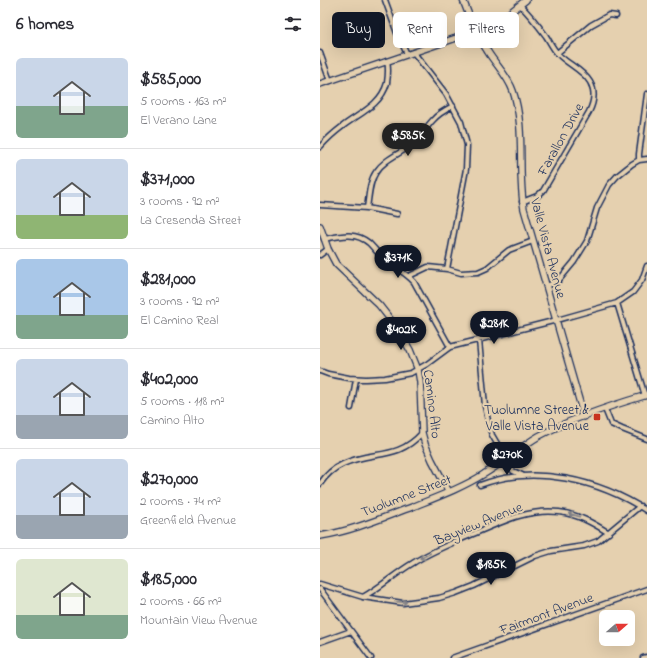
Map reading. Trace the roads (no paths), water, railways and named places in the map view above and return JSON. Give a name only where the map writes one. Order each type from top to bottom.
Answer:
[{"type":"street","points":[[385,0],[397,33],[407,54]]},
{"type":"street","name":"Valle Vista Avenue","points":[[463,0],[468,12]]},
{"type":"street","points":[[511,12],[526,0]]},
{"type":"street","name":"Farallon Drive","points":[[520,5],[533,19],[557,53],[587,78],[593,88],[594,101],[590,112],[543,191],[537,196],[522,202]]},
{"type":"street","points":[[557,53],[591,25],[609,16],[616,16]]},
{"type":"street","points":[[320,84],[455,39]]},
{"type":"street","name":"Valle Vista Avenue","points":[[485,48],[506,77],[513,92],[521,138],[522,202],[584,417]]},
{"type":"street","points":[[320,53],[330,81]]},
{"type":"street","points":[[414,53],[443,89],[453,106],[461,122],[467,145],[467,160],[447,269]]},
{"type":"street","points":[[320,147],[336,132],[370,108],[380,98],[384,92],[387,80],[387,61]]},
{"type":"street","points":[[639,160],[647,94]]},
{"type":"street","points":[[367,208],[370,185],[376,170],[416,141],[433,120],[453,106]]},
{"type":"street","points":[[547,286],[559,280],[574,262],[587,241],[598,208],[609,185],[627,168],[639,160],[647,159]]},
{"type":"street","points":[[320,205],[367,208],[397,214]]},
{"type":"street","name":"Camino Alto","points":[[320,226],[328,249],[340,269],[369,295],[391,320],[410,350],[418,370],[422,396],[422,433],[425,444],[449,492]]},
{"type":"street","points":[[324,239],[343,235],[358,237],[367,242],[388,262],[409,276],[414,282],[450,347]]},
{"type":"street","points":[[409,276],[428,267],[471,274],[487,268],[509,250],[533,241]]},
{"type":"street","points":[[320,255],[328,249]]},
{"type":"street","points":[[320,371],[356,379],[385,378],[418,370],[450,347],[617,303],[633,292],[642,280],[647,266]]},
{"type":"street","points":[[617,303],[646,395]]},
{"type":"street","points":[[479,340],[487,418],[492,435],[513,471],[522,476]]},
{"type":"street","points":[[350,408],[356,379]]},
{"type":"street","name":"Tuolumne Street","points":[[320,536],[376,521],[449,492],[478,478],[540,436],[584,417],[646,395]]},
{"type":"street","points":[[605,409],[611,424],[647,438]]},
{"type":"street","points":[[320,484],[333,470],[345,463],[394,452],[410,444],[422,433]]},
{"type":"street","points":[[480,486],[492,481],[522,476],[557,477],[604,488],[647,510]]},
{"type":"street","points":[[320,584],[363,597],[402,603],[450,595],[474,586],[535,556],[551,551],[584,546],[598,541],[640,506]]},
{"type":"street","name":"Bayview Avenue","points":[[363,597],[375,591],[402,570],[426,555],[495,524],[518,516],[557,512],[592,522],[609,532]]},
{"type":"street","points":[[320,589],[371,658]]},
{"type":"street","name":"Fairmont Avenue","points":[[452,658],[647,589]]},
{"type":"street","points":[[320,642],[351,631]]},
{"type":"street","points":[[643,658],[647,657]]},
{"type":"place","name":"Tuolumne Street & Valle Vista Avenue","points":[[597,417]]}]
